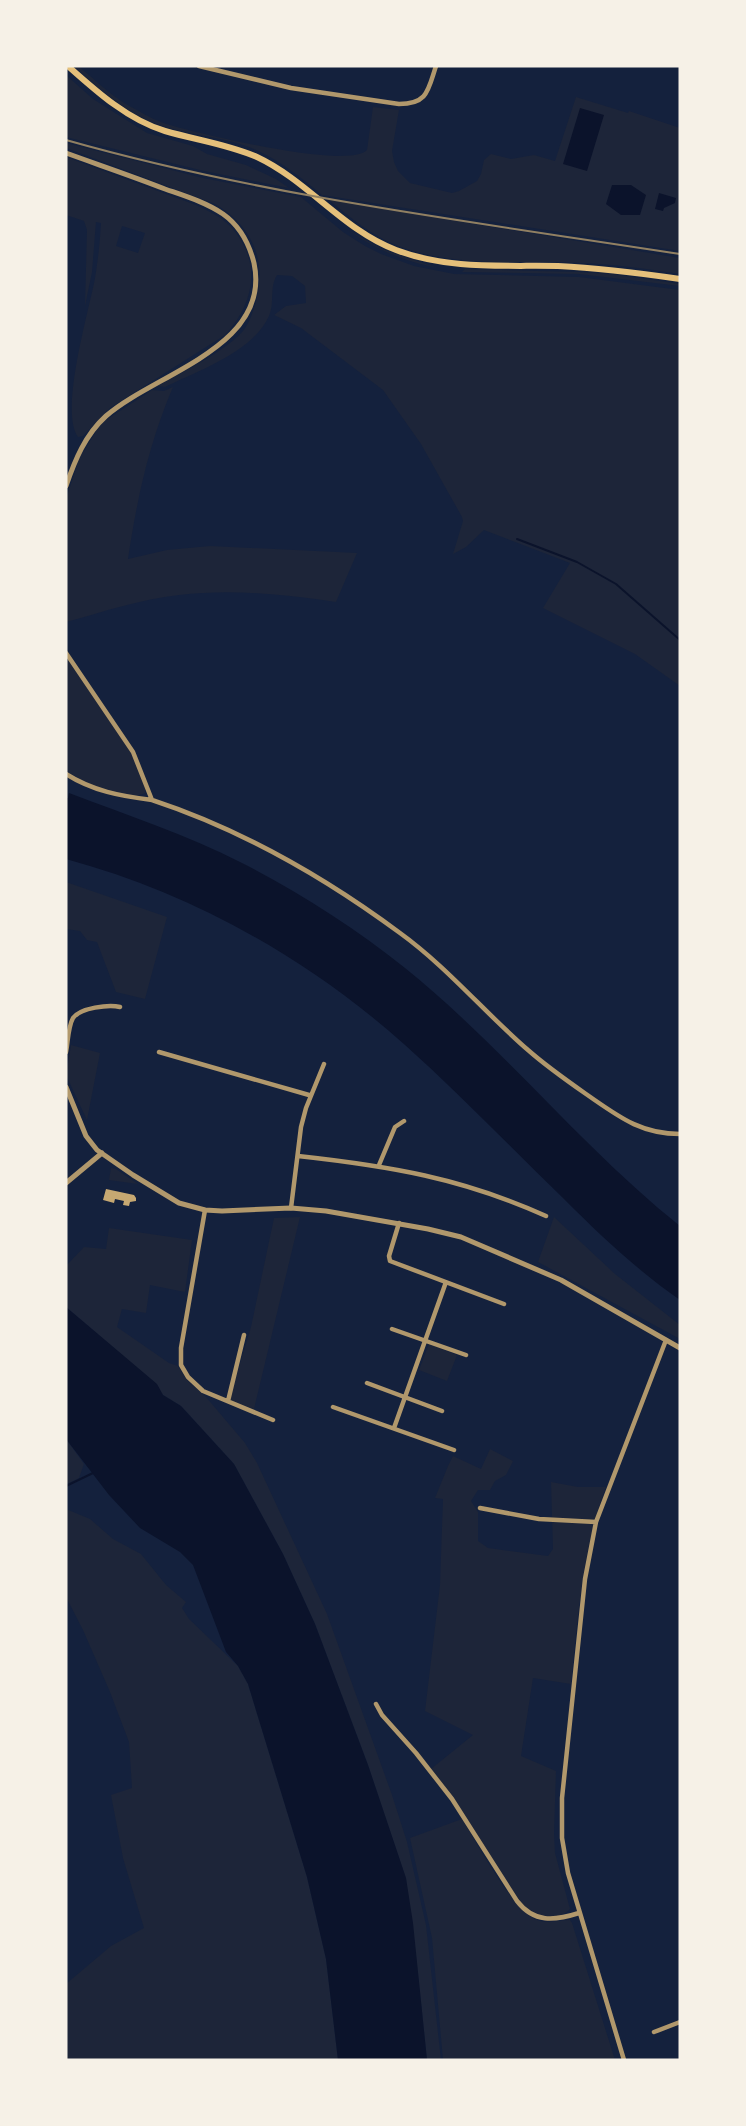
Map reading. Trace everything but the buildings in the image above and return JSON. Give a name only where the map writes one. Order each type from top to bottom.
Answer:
[{"type":"main road","points":[[68,66],[107,99],[144,123],[165,131],[236,148],[273,166],[355,228],[396,250],[440,263],[580,267],[680,279]]},
{"type":"street","points":[[199,66],[318,93],[391,104],[418,102],[425,95],[436,66]]},
{"type":"street","points":[[66,153],[198,201],[222,214],[244,236],[253,260],[256,282],[248,314],[228,338],[214,349],[124,403],[100,422],[80,451],[66,486]]},
{"type":"street","points":[[66,653],[133,752],[140,764],[152,800]]},
{"type":"street","points":[[66,774],[79,783],[107,793],[152,800],[184,811],[276,852],[337,888],[427,954],[527,1049],[578,1088],[638,1128],[651,1132],[680,1134]]},
{"type":"street","points":[[66,1052],[72,1021],[76,1015],[105,1005],[120,1007]]},
{"type":"street","points":[[159,1052],[309,1095]]},
{"type":"street","points":[[291,1208],[301,1127],[309,1095],[324,1064]]},
{"type":"street","points":[[66,1088],[86,1136],[102,1153],[185,1206],[222,1211],[291,1208],[347,1214],[428,1229],[479,1244],[561,1280],[680,1348]]},
{"type":"street","points":[[379,1166],[395,1127],[404,1121]]},
{"type":"street","points":[[66,1183],[102,1153]]},
{"type":"street","points":[[298,1156],[379,1166],[462,1184],[491,1192],[546,1216]]},
{"type":"street","points":[[205,1210],[180,1358],[184,1371],[207,1394],[273,1420]]},
{"type":"street","points":[[399,1224],[389,1256],[390,1261],[504,1304]]},
{"type":"street","points":[[394,1428],[446,1282]]},
{"type":"street","points":[[392,1329],[466,1355]]},
{"type":"street","points":[[228,1401],[244,1335]]},
{"type":"street","points":[[624,2060],[564,1856],[561,1819],[581,1613],[596,1522],[666,1340]]},
{"type":"street","points":[[367,1383],[442,1411]]},
{"type":"street","points":[[333,1407],[454,1450]]},
{"type":"street","points":[[480,1508],[539,1519],[596,1522]]},
{"type":"street","points":[[376,1704],[382,1716],[447,1792],[525,1910],[536,1917],[549,1920],[579,1913]]},
{"type":"street","points":[[654,2032],[680,2022]]},
{"type":"shaded area","points":[[74,66],[78,66],[121,101],[162,122],[241,142],[304,153],[333,156],[354,155],[367,150],[373,107],[399,110],[392,151],[398,171],[410,183],[452,193],[477,181],[484,160],[491,154],[511,159],[534,155],[555,161],[576,97],[628,113],[629,111],[680,128],[680,251],[322,195],[296,174],[259,151],[226,140],[167,128],[145,119],[112,99]]},
{"type":"shaded area","points":[[66,75],[93,99],[147,133],[246,165],[276,179],[289,188],[204,171],[66,137]]},
{"type":"shaded area","points":[[580,108],[604,115],[587,171],[563,164]]},
{"type":"shaded area","points":[[66,143],[203,178],[301,197],[343,232],[365,246],[414,266],[454,274],[579,277],[680,290],[680,686],[635,654],[543,608],[570,563],[484,530],[466,547],[453,554],[463,521],[462,517],[421,444],[383,390],[301,328],[274,315],[286,306],[306,303],[305,286],[292,276],[277,275],[273,285],[269,316],[251,340],[208,367],[165,387],[158,386],[215,354],[243,331],[256,301],[259,286],[258,258],[247,233],[228,213],[215,204],[66,148]]},
{"type":"shaded area","points":[[66,157],[215,214],[231,227],[241,240],[248,254],[251,268],[251,282],[243,310],[225,335],[110,408],[83,436],[78,437],[73,424],[73,384],[95,278],[101,223],[96,222],[92,272],[85,306],[87,230],[84,221],[66,215]],"holes":[[[122,226],[145,233],[138,253],[116,246]]]},
{"type":"shaded area","points":[[612,185],[631,185],[646,195],[640,215],[621,215],[606,204]]},
{"type":"shaded area","points":[[659,193],[676,198],[675,203],[664,208],[663,211],[655,209]]},
{"type":"shaded area","points":[[329,200],[680,258],[680,274],[592,264],[488,262],[442,258],[398,246],[379,237]]},
{"type":"shaded area","points":[[346,229],[382,249],[438,268],[390,253],[369,243]]},
{"type":"shaded area","points":[[465,269],[613,274],[680,284],[680,286],[579,274],[462,272]]},
{"type":"shaded area","points":[[173,387],[157,429],[145,472],[128,559],[167,550],[210,546],[357,553],[336,602],[258,593],[199,593],[122,606],[66,622],[66,499],[79,459],[98,428],[106,420],[152,390],[164,391]]},
{"type":"shaded area","points":[[66,656],[127,745],[144,781],[145,793],[126,795],[104,790],[66,771]]},
{"type":"shaded area","points":[[69,793],[178,834],[242,863],[326,911],[405,968],[476,1031],[609,1164],[680,1226],[680,1300],[634,1265],[605,1239],[405,1045],[329,984],[246,932],[203,910],[158,890],[66,859],[66,798]]},
{"type":"shaded area","points":[[66,882],[167,917],[145,999],[116,992],[97,942],[87,940],[80,931],[66,929]]},
{"type":"shaded area","points":[[71,1045],[100,1053],[87,1120],[66,1075]]},
{"type":"shaded area","points":[[111,1168],[116,1169],[138,1184],[109,1180]]},
{"type":"shaded area","points":[[300,1217],[254,1409],[229,1400],[251,1327],[274,1218]]},
{"type":"shaded area","points":[[554,1217],[615,1274],[680,1325],[680,1339],[538,1262]]},
{"type":"shaded area","points":[[109,1228],[192,1240],[185,1292],[150,1285],[146,1313],[122,1309],[117,1327],[169,1363],[178,1366],[187,1380],[206,1397],[245,1443],[257,1463],[327,1614],[407,1842],[426,1925],[441,2060],[427,2060],[406,1879],[368,1765],[315,1624],[283,1554],[234,1464],[181,1406],[163,1395],[156,1384],[66,1307],[66,1266],[84,1247],[106,1249]]},
{"type":"shaded area","points":[[66,1307],[157,1384],[163,1395],[181,1406],[234,1464],[283,1554],[315,1624],[368,1765],[406,1878],[427,2060],[338,2060],[326,1959],[307,1877],[248,1684],[238,1666],[226,1652],[193,1565],[180,1552],[140,1528],[109,1495],[66,1439]]},
{"type":"shaded area","points":[[429,1344],[457,1355],[447,1381],[419,1370]]},
{"type":"shaded area","points":[[66,1439],[84,1464],[79,1478],[69,1483],[66,1482]]},
{"type":"shaded area","points":[[490,1449],[513,1461],[506,1475],[495,1481],[490,1490],[478,1490],[471,1501],[478,1512],[478,1541],[488,1548],[548,1556],[553,1549],[551,1482],[578,1487],[606,1487],[586,1559],[571,1684],[533,1678],[521,1756],[556,1771],[555,1853],[570,1909],[553,1917],[534,1914],[519,1901],[431,1769],[473,1735],[425,1711],[440,1585],[443,1499],[435,1498],[453,1456],[481,1469]]},
{"type":"shaded area","points":[[66,1509],[90,1519],[113,1539],[141,1554],[166,1585],[186,1602],[182,1608],[189,1619],[238,1666],[248,1684],[307,1877],[326,1959],[338,2060],[66,2060],[66,1984],[111,1946],[144,1928],[123,1858],[111,1795],[132,1788],[129,1742],[110,1692],[66,1597]]},
{"type":"shaded area","points":[[462,1819],[496,1875],[517,1904],[537,1920],[549,1922],[570,1920],[572,1923],[615,2060],[443,2060],[432,1938],[410,1838]]},
{"type":"waterway","points":[[517,539],[577,562],[616,584],[680,640]]},
{"type":"waterway","points":[[66,1486],[93,1473]]},
{"type":"railway","points":[[66,140],[141,160],[294,193],[680,254]]}]
